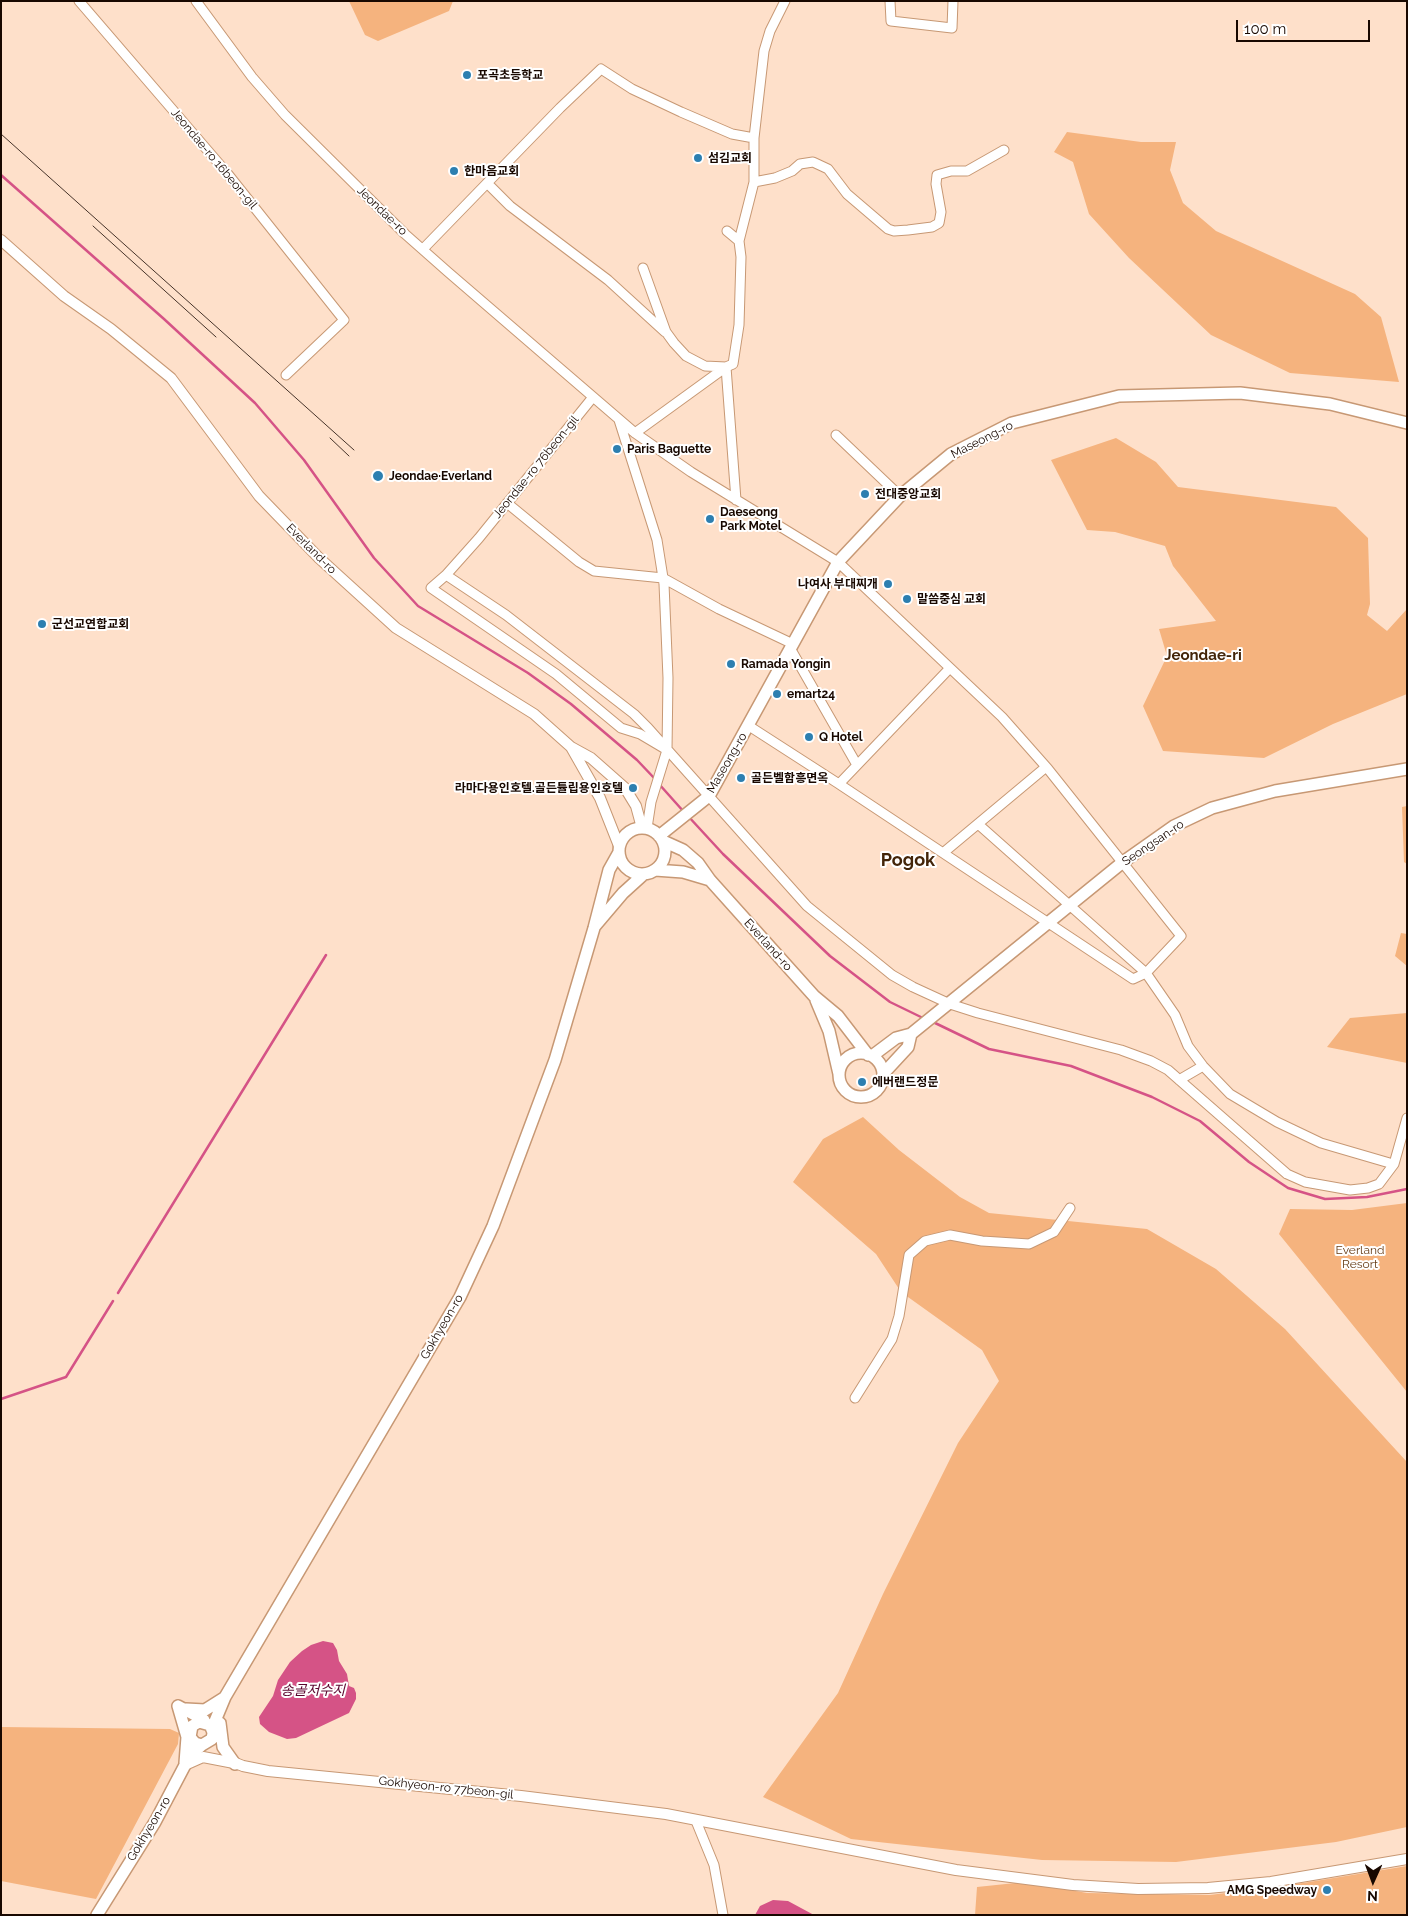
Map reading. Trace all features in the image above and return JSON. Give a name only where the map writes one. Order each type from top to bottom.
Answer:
[{"type":"main road","name":"Maseong-ro","points":[[706,799],[749,726],[838,562],[900,496],[951,454],[1012,422],[1119,396],[1240,393],[1330,404],[1407,423]]},
{"type":"main road","name":"Seongsan-ro","points":[[912,1034],[1122,862],[1174,826],[1212,808],[1276,791],[1407,769]]},
{"type":"main road","points":[[594,928],[623,893],[663,860],[665,847],[661,838],[706,799]]},
{"type":"main road","points":[[645,828],[627,832],[618,850],[621,861],[630,871],[683,872],[710,880]]},
{"type":"main road","name":"Everland-ro","points":[[645,828],[683,850],[698,863],[710,880],[814,996],[838,1016],[870,1055]]},
{"type":"main road","name":"Gokhyeon-ro","points":[[225,1697],[460,1297],[493,1226],[555,1060],[609,870],[618,850]]},
{"type":"main road","points":[[814,996],[829,1031],[843,1087],[848,1093],[855,1096],[865,1097],[879,1089],[883,1074],[908,1047],[912,1034]]},
{"type":"main road","points":[[870,1055],[896,1038],[912,1034]]},
{"type":"main road","points":[[839,1074],[846,1060],[860,1054],[870,1055],[880,1064],[883,1074]]},
{"type":"main road","points":[[178,1706],[193,1710],[205,1710],[225,1697]]},
{"type":"main road","points":[[184,1765],[192,1726],[203,1722],[225,1697]]},
{"type":"main road","points":[[213,1732],[225,1697]]},
{"type":"main road","points":[[225,1697],[221,1710],[220,1733],[226,1753],[235,1764]]},
{"type":"main road","points":[[178,1706],[210,1725],[213,1732]]},
{"type":"main road","points":[[178,1706],[195,1743],[202,1745]]},
{"type":"main road","points":[[178,1706],[187,1737],[184,1765]]},
{"type":"main road","name":"Gokhyeon-ro","points":[[97,1915],[155,1822],[184,1765],[191,1755],[212,1739],[213,1732]]},
{"type":"street","name":"Jeondae-ro 16beon-gil","points":[[79,1],[227,173],[344,320],[286,375]]},
{"type":"street","name":"Jeondae-ro","points":[[196,1],[252,77],[284,115],[423,249],[635,433],[736,500],[838,562],[1002,717],[1046,767],[1181,936],[1146,974]]},
{"type":"street","points":[[635,433],[726,367],[733,364],[738,342],[741,279],[739,241],[754,182],[754,138],[764,51],[770,30],[785,1]]},
{"type":"street","points":[[890,1],[891,21],[952,28],[953,1]]},
{"type":"street","points":[[423,249],[601,69],[632,89],[681,112],[732,134],[754,138]]},
{"type":"street","points":[[754,182],[775,178],[792,171],[800,164],[813,162],[828,169],[847,194],[888,229],[894,231],[932,227],[939,222],[941,212],[936,184],[937,175],[951,171],[967,171],[1004,150]]},
{"type":"street","points":[[487,183],[510,206],[537,228],[608,280],[667,334],[686,356],[705,366],[726,367]]},
{"type":"street","points":[[727,231],[739,241]]},
{"type":"street","name":"Everland-ro","points":[[1,240],[64,296],[111,329],[171,378],[259,496],[319,558],[379,613],[424,647],[534,714],[571,747],[591,758],[625,788],[636,806],[645,828]]},
{"type":"street","points":[[643,268],[667,334]]},
{"type":"street","points":[[726,367],[736,500]]},
{"type":"street","name":"Jeondae-ro 76beon-gil","points":[[593,397],[479,538],[446,575],[431,588],[556,674],[621,728],[640,734],[667,750]]},
{"type":"street","points":[[618,420],[654,532],[663,578],[668,678],[667,750],[645,828]]},
{"type":"street","points":[[836,435],[900,496]]},
{"type":"street","points":[[507,503],[579,562],[594,571],[663,578],[792,646],[858,765]]},
{"type":"street","points":[[446,575],[506,615],[634,714],[667,750],[706,799],[807,906],[892,975],[947,1007],[1138,1056],[1168,1070],[1287,1174],[1304,1182],[1350,1190],[1368,1188],[1379,1184],[1393,1164],[1407,1118]]},
{"type":"street","points":[[839,784],[950,668]]},
{"type":"street","points":[[749,726],[1133,979],[1146,974]]},
{"type":"street","points":[[571,747],[600,798],[618,850]]},
{"type":"street","points":[[943,853],[1046,767]]},
{"type":"street","points":[[978,824],[1071,905],[1146,974],[1175,1016],[1188,1046],[1203,1066],[1230,1094],[1277,1122],[1321,1143],[1393,1164]]},
{"type":"street","points":[[1179,1080],[1203,1066]]},
{"type":"street","points":[[855,1398],[892,1338],[899,1316],[909,1255],[925,1241],[950,1235],[982,1241],[1029,1244],[1054,1232],[1070,1208]]},
{"type":"street","points":[[213,1732],[223,1755],[235,1764]]},
{"type":"street","points":[[202,1745],[235,1764]]},
{"type":"street","name":"Gokhyeon-ro 77beon-gil","points":[[184,1765],[203,1757],[268,1771],[614,1806],[666,1814],[956,1870],[1073,1885],[1138,1889],[1208,1888],[1271,1882],[1407,1858]]},
{"type":"street","points":[[696,1821],[714,1865],[724,1915]]},
{"type":"green space","points":[[349,1],[453,1],[449,11],[378,41],[365,35]]},
{"type":"green space","points":[[1067,132],[1141,142],[1176,142],[1170,170],[1183,203],[1216,231],[1355,294],[1381,317],[1399,382],[1290,373],[1211,335],[1129,258],[1089,214],[1073,162],[1054,152]]},
{"type":"green space","points":[[1116,438],[1156,462],[1178,487],[1336,507],[1368,538],[1370,604],[1367,615],[1387,631],[1407,609],[1407,694],[1333,724],[1264,758],[1163,751],[1143,706],[1167,656],[1159,629],[1216,621],[1173,566],[1165,546],[1115,532],[1087,530],[1051,460]]},
{"type":"green space","points":[[1407,806],[1407,864],[1404,862],[1402,807]]},
{"type":"green space","points":[[1401,933],[1407,934],[1407,966],[1395,956]]},
{"type":"green space","points":[[1407,1013],[1407,1063],[1327,1047],[1350,1018]]},
{"type":"green space","points":[[863,1117],[899,1150],[960,1197],[989,1213],[1147,1229],[1216,1269],[1285,1329],[1407,1462],[1407,1827],[1336,1842],[1176,1862],[1042,1860],[851,1839],[763,1797],[838,1693],[883,1594],[958,1443],[999,1381],[982,1350],[901,1292],[876,1254],[793,1182],[823,1139]]},
{"type":"green space","name":"Everland Resort","points":[[1407,1203],[1407,1392],[1279,1234],[1290,1209],[1352,1210]]},
{"type":"green space","points":[[1,1727],[170,1729],[179,1733],[178,1744],[96,1899],[1,1881]]},
{"type":"green space","name":"AMG Speedway","points":[[1407,1866],[1407,1915],[975,1915],[977,1887],[1025,1882],[1087,1893],[1210,1895],[1303,1883]]},
{"type":"water","name":"송골저수지","points":[[323,1641],[333,1643],[337,1650],[339,1661],[347,1674],[349,1686],[354,1688],[356,1693],[356,1699],[349,1713],[296,1738],[287,1739],[269,1732],[260,1724],[259,1717],[273,1696],[278,1680],[290,1662],[302,1651],[311,1645]]},
{"type":"water","points":[[773,1900],[788,1901],[814,1915],[755,1915],[760,1906]]},
{"type":"waterway","points":[[1,175],[164,319],[255,403],[304,460],[374,558],[418,606],[528,673],[571,704],[637,760],[656,780]]},
{"type":"waterway","points":[[659,784],[684,812]]},
{"type":"waterway","points":[[688,816],[723,854],[830,956],[890,1002],[925,1019]]},
{"type":"waterway","points":[[118,1293],[326,955]]},
{"type":"waterway","points":[[933,1022],[989,1049],[1071,1066],[1152,1097],[1200,1121],[1249,1162],[1288,1188],[1325,1199],[1367,1197],[1407,1189]]},
{"type":"waterway","points":[[1,1399],[66,1377],[113,1301]]},
{"type":"tram line","points":[[1,134],[354,450]]},
{"type":"tram line","points":[[93,226],[216,337]]},
{"type":"tram line","points":[[330,438],[349,456]]},
{"type":"place","name":"포곡초등학교","points":[[467,75]]},
{"type":"place","name":"섬김교회","points":[[698,158]]},
{"type":"place","name":"한마음교회","points":[[454,171]]},
{"type":"place","name":"Paris Baguette","points":[[617,449]]},
{"type":"place","name":"Jeondae·Everland","points":[[378,476]]},
{"type":"place","name":"전대중앙교회","points":[[865,494]]},
{"type":"place","name":"Daeseong Park Motel","points":[[710,519]]},
{"type":"place","name":"나여사 부대찌개","points":[[888,584]]},
{"type":"place","name":"말씀중심 교회","points":[[907,599]]},
{"type":"place","name":"군선교연합교회","points":[[42,624]]},
{"type":"place","name":"Ramada Yongin","points":[[731,664]]},
{"type":"place","name":"emart24","points":[[777,694]]},
{"type":"place","name":"Q Hotel","points":[[809,737]]},
{"type":"place","name":"골든벨함흥면옥","points":[[741,778]]},
{"type":"place","name":"라마다용인호텔.골든튤립용인호텔","points":[[633,788]]},
{"type":"place","name":"에버랜드정문","points":[[862,1082]]},
{"type":"place","name":"AMG Speedway","points":[[1327,1890]]},
{"type":"district","name":"Jeondae-ri","points":[[1203,655]]},
{"type":"district","name":"Pogok","points":[[908,861]]}]
